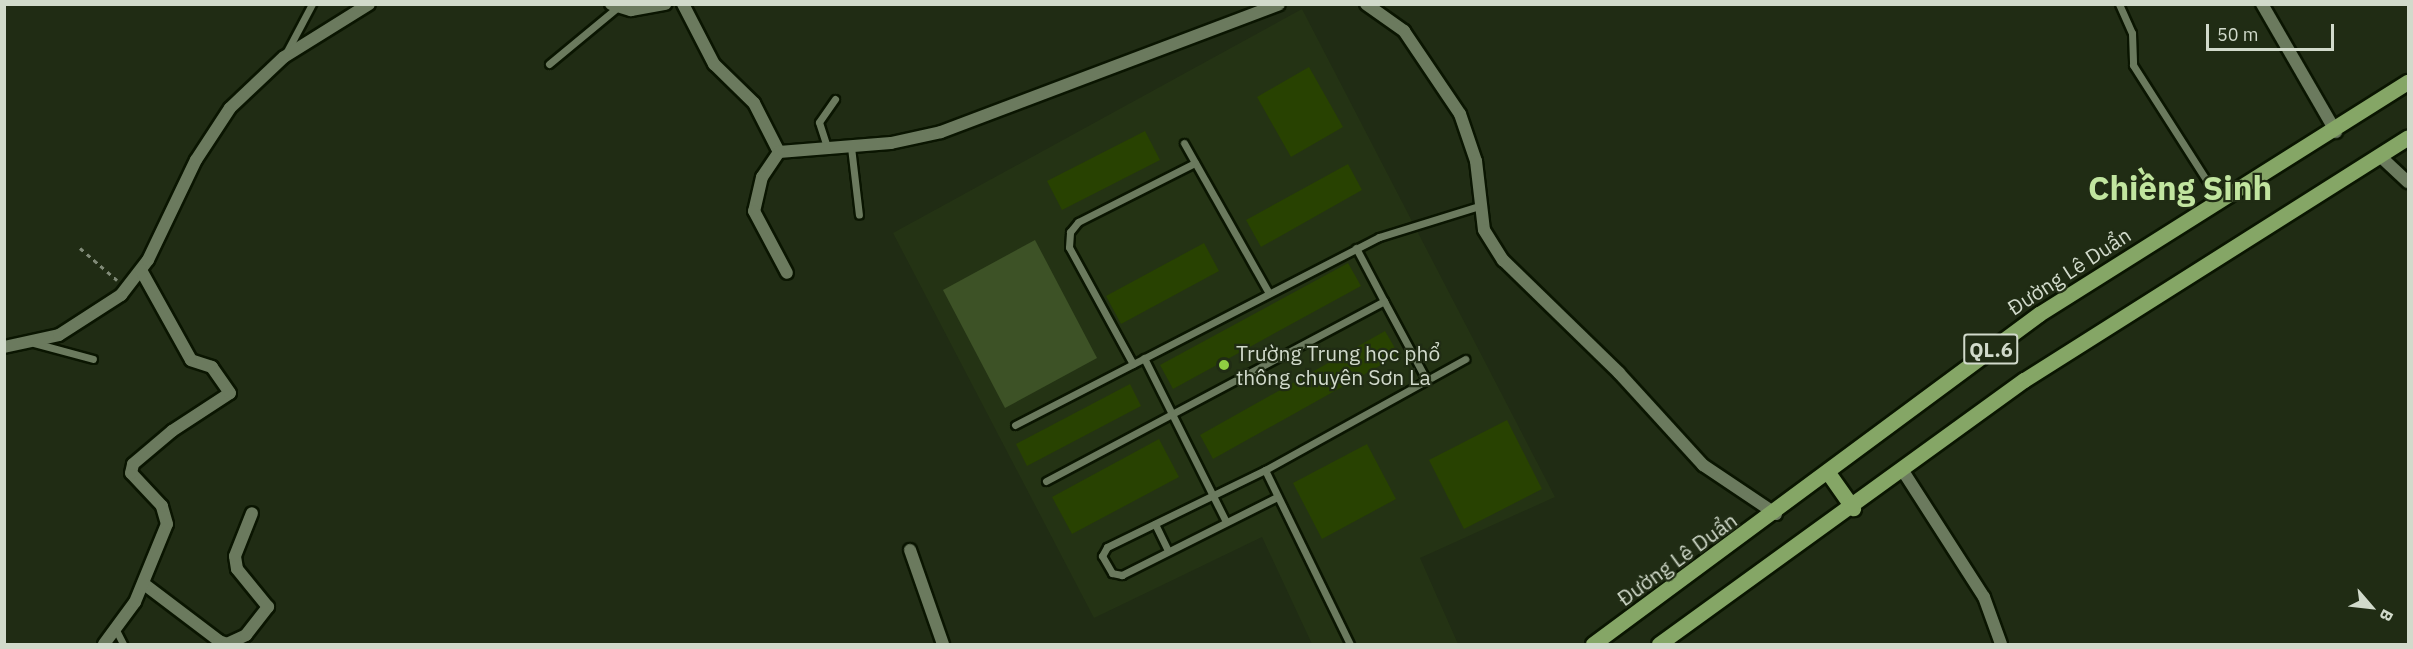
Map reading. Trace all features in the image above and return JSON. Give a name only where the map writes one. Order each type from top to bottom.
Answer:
[{"type":"main road","name":"Đường Lê Duẩn","points":[[1593,645],[1830,474],[2039,314],[2336,132],[2409,82]]},
{"type":"main road","name":"QL.6","points":[[1659,645],[1853,508],[2024,380],[2381,157],[2409,137]]},
{"type":"main road","points":[[1830,474],[1853,508]]},
{"type":"street","points":[[4,348],[34,343],[77,326],[127,289],[141,270],[213,129],[284,57],[369,4]]},
{"type":"street","points":[[614,6],[646,10],[666,4]]},
{"type":"street","points":[[683,4],[714,64],[754,103],[779,152]]},
{"type":"street","points":[[779,152],[851,147],[973,122],[1094,71],[1279,4]]},
{"type":"street","points":[[1366,4],[1404,32],[1443,83],[1470,138],[1484,230],[1503,260],[1626,380],[1703,465],[1776,514]]},
{"type":"street","points":[[2262,4],[2336,132]]},
{"type":"street","points":[[779,152],[762,177],[754,211],[787,273]]},
{"type":"street","points":[[2381,157],[2409,182]]},
{"type":"street","points":[[104,645],[116,630],[144,584],[166,513],[135,480],[134,464],[172,431],[230,393],[212,368],[191,360],[141,270]]},
{"type":"street","points":[[1903,471],[1978,588],[2001,645]]},
{"type":"street","points":[[144,584],[219,641],[227,644],[246,636],[268,607],[237,569],[235,556],[252,513]]},
{"type":"street","points":[[910,550],[943,645]]},
{"type":"lane","points":[[284,57],[312,4]]},
{"type":"lane","points":[[2119,4],[2132,33],[2133,65],[2221,202]]},
{"type":"lane","points":[[549,64],[614,6]]},
{"type":"lane","points":[[828,150],[819,122],[835,99]]},
{"type":"lane","points":[[1184,143],[1269,293]]},
{"type":"lane","points":[[851,147],[859,215]]},
{"type":"lane","points":[[1133,363],[1069,247],[1070,232],[1078,222],[1194,164]]},
{"type":"lane","points":[[1015,425],[1356,248],[1413,223],[1479,206]]},
{"type":"lane","points":[[1356,248],[1425,377]]},
{"type":"lane","points":[[1046,481],[1173,411],[1384,301]]},
{"type":"lane","points":[[34,343],[93,359]]},
{"type":"lane","points":[[1144,358],[1173,411],[1226,522]]},
{"type":"lane","points":[[1277,497],[1119,576],[1102,556],[1107,547],[1265,470],[1425,377],[1465,359]]},
{"type":"lane","points":[[1265,470],[1350,645]]},
{"type":"lane","points":[[1155,524],[1168,551]]},
{"type":"lane","points":[[116,630],[123,645]]},
{"type":"path","points":[[80,248],[127,289]]},
{"type":"shaded area","name":"Trường Trung học phổ thông chuyên Sơn La","points":[[1302,9],[1555,497],[1420,558],[1458,644],[1312,644],[1262,537],[1094,618],[893,233]]},
{"type":"shaded area","points":[[1035,240],[1097,358],[1005,408],[943,290]]},
{"type":"building","points":[[1309,67],[1343,127],[1291,157],[1257,97]]},
{"type":"building","points":[[1145,131],[1160,160],[1062,210],[1047,181]]},
{"type":"building","points":[[1348,164],[1362,190],[1261,247],[1246,220]]},
{"type":"building","points":[[1204,243],[1219,271],[1121,324],[1106,296]]},
{"type":"building","points":[[1348,263],[1361,286],[1173,389],[1160,365]]},
{"type":"building","points":[[1385,331],[1399,355],[1213,459],[1200,435]]},
{"type":"building","points":[[1130,384],[1141,406],[1027,466],[1016,444]]},
{"type":"building","points":[[1507,420],[1542,489],[1464,529],[1429,460]]},
{"type":"building","points":[[1159,439],[1179,477],[1072,534],[1052,497]]},
{"type":"building","points":[[1367,444],[1396,499],[1322,539],[1293,483]]},
{"type":"place","name":"Trường Trung học phổ thông chuyên Sơn La","points":[[1224,365]]},
{"type":"district","name":"Chiềng Sinh","points":[[2180,188]]}]
